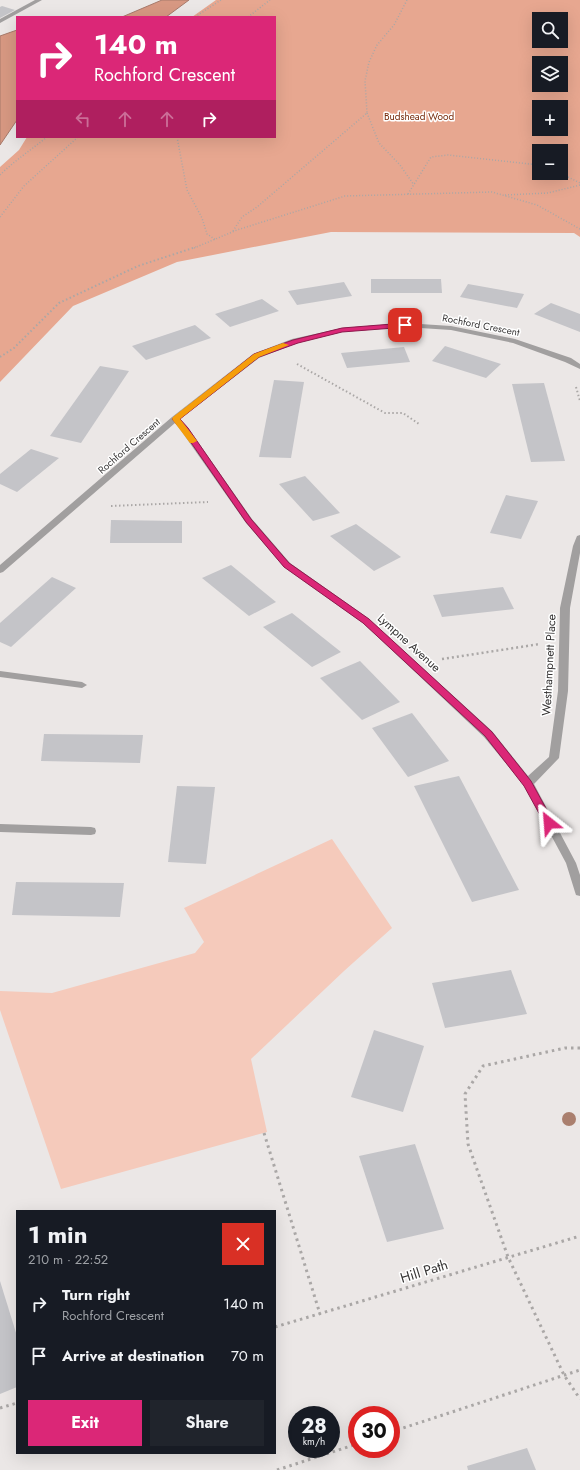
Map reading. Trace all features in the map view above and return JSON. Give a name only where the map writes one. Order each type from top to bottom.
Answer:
[{"type":"street","points":[[0,22],[39,0]]},
{"type":"street","name":"Rochford Crescent","points":[[0,570],[175,419],[256,356],[295,341],[342,330],[405,325],[451,328],[516,341],[568,360],[580,367]]},
{"type":"street","name":"Lympne Avenue","points":[[175,419],[185,430],[248,520],[286,565],[366,621],[488,734],[528,783],[571,863],[580,892]]},
{"type":"street","name":"Westhampnett Place","points":[[528,783],[554,758],[563,691],[565,608],[577,546],[580,538]]},
{"type":"street","points":[[0,674],[82,685]]},
{"type":"street","points":[[0,828],[91,831]]},
{"type":"path","points":[[197,16],[221,0]]},
{"type":"path","points":[[249,16],[270,0]]},
{"type":"path","points":[[407,0],[394,24],[377,45],[369,62],[365,81],[367,113],[379,143],[400,165],[414,185]]},
{"type":"path","points":[[232,232],[242,217],[256,208],[367,113]]},
{"type":"path","points":[[0,175],[12,163],[23,157],[46,138]]},
{"type":"path","points":[[0,217],[24,186],[77,138]]},
{"type":"path","points":[[177,138],[187,190],[202,218],[207,234],[216,240]]},
{"type":"path","points":[[408,194],[431,157],[448,155],[532,164]]},
{"type":"path","points":[[568,177],[580,184]]},
{"type":"path","points":[[502,195],[548,193],[580,184]]},
{"type":"path","points":[[0,357],[14,348],[59,303],[138,266],[189,250],[216,240],[232,232],[345,196],[492,192],[537,205],[580,229]]},
{"type":"path","points":[[272,350],[385,413],[402,412],[420,424]]},
{"type":"path","points":[[576,389],[580,401]]},
{"type":"path","points":[[73,507],[234,501]]},
{"type":"path","points":[[413,663],[564,641]]},
{"type":"path","points":[[580,1048],[565,1048],[483,1066],[465,1094],[468,1144],[508,1257],[564,1375],[580,1399]]},
{"type":"path","points":[[264,1133],[320,1314]]},
{"type":"path","name":"Hill Path","points":[[276,1327],[580,1236]]},
{"type":"path","points":[[400,1429],[580,1370]]},
{"type":"path","points":[[0,1408],[16,1403]]},
{"type":"path","points":[[277,1470],[348,1447]]},
{"type":"shaded area","points":[[162,0],[189,0],[167,16],[124,16]]},
{"type":"shaded area","points":[[16,30],[16,121],[0,145],[0,36]]},
{"type":"shaded area","points":[[332,839],[392,928],[251,1059],[267,1132],[61,1189],[0,1010],[0,991],[52,993],[195,953],[204,942],[184,908]]},
{"type":"green space","name":"Budshead Wood","points":[[216,0],[580,0],[580,237],[574,233],[331,232],[177,262],[73,306],[0,382],[0,167],[19,150],[26,138],[276,138],[276,16],[193,16]]},
{"type":"building","points":[[2,6],[15,10],[0,18],[0,7]]},
{"type":"building","points":[[371,279],[441,279],[442,293],[371,293]]},
{"type":"building","points":[[344,282],[352,296],[297,305],[288,291]]},
{"type":"building","points":[[468,284],[524,294],[517,308],[460,297]]},
{"type":"building","points":[[262,299],[279,311],[230,327],[215,314]]},
{"type":"building","points":[[551,303],[580,314],[580,332],[534,314]]},
{"type":"building","points":[[195,325],[211,338],[146,360],[132,346]]},
{"type":"building","points":[[445,346],[501,364],[486,378],[432,361]]},
{"type":"building","points":[[404,347],[410,362],[347,368],[341,353]]},
{"type":"building","points":[[100,366],[129,371],[81,443],[50,436]]},
{"type":"building","points":[[274,380],[304,382],[291,458],[259,457]]},
{"type":"building","points":[[544,383],[565,461],[531,462],[512,384]]},
{"type":"building","points":[[31,449],[59,458],[17,492],[0,484],[0,474]]},
{"type":"building","points":[[305,476],[340,513],[313,521],[279,484]]},
{"type":"building","points":[[506,495],[538,501],[521,539],[490,533]]},
{"type":"building","points":[[111,520],[182,521],[182,543],[110,543]]},
{"type":"building","points":[[356,524],[401,557],[374,571],[330,536]]},
{"type":"building","points":[[231,565],[276,602],[249,616],[202,578]]},
{"type":"building","points":[[52,577],[76,588],[11,647],[0,642],[0,623]]},
{"type":"building","points":[[503,587],[514,609],[442,617],[433,595]]},
{"type":"building","points":[[292,613],[341,652],[312,667],[263,627]]},
{"type":"building","points":[[360,661],[400,702],[362,720],[320,678]]},
{"type":"building","points":[[412,713],[449,761],[408,777],[372,728]]},
{"type":"building","points":[[44,734],[143,735],[140,763],[41,761]]},
{"type":"building","points":[[459,776],[519,890],[472,902],[414,786]]},
{"type":"building","points":[[177,786],[215,787],[206,864],[168,862]]},
{"type":"building","points":[[16,882],[124,883],[120,917],[12,915]]},
{"type":"building","points":[[511,970],[527,1014],[445,1028],[432,983]]},
{"type":"building","points":[[374,1030],[424,1046],[403,1112],[351,1097]]},
{"type":"building","points":[[415,1144],[444,1229],[387,1242],[359,1156]]},
{"type":"building","points":[[0,1281],[16,1333],[16,1387],[0,1394]]},
{"type":"building","points":[[527,1448],[536,1470],[468,1470],[467,1466]]},
{"type":"slow traffic","points":[[193,441],[175,419],[256,356],[286,345]]},
{"type":"route","points":[[405,325],[342,330],[295,341],[256,356],[175,419],[185,430],[248,520],[286,565],[366,621],[430,678],[488,734],[528,783],[549,823]]}]
